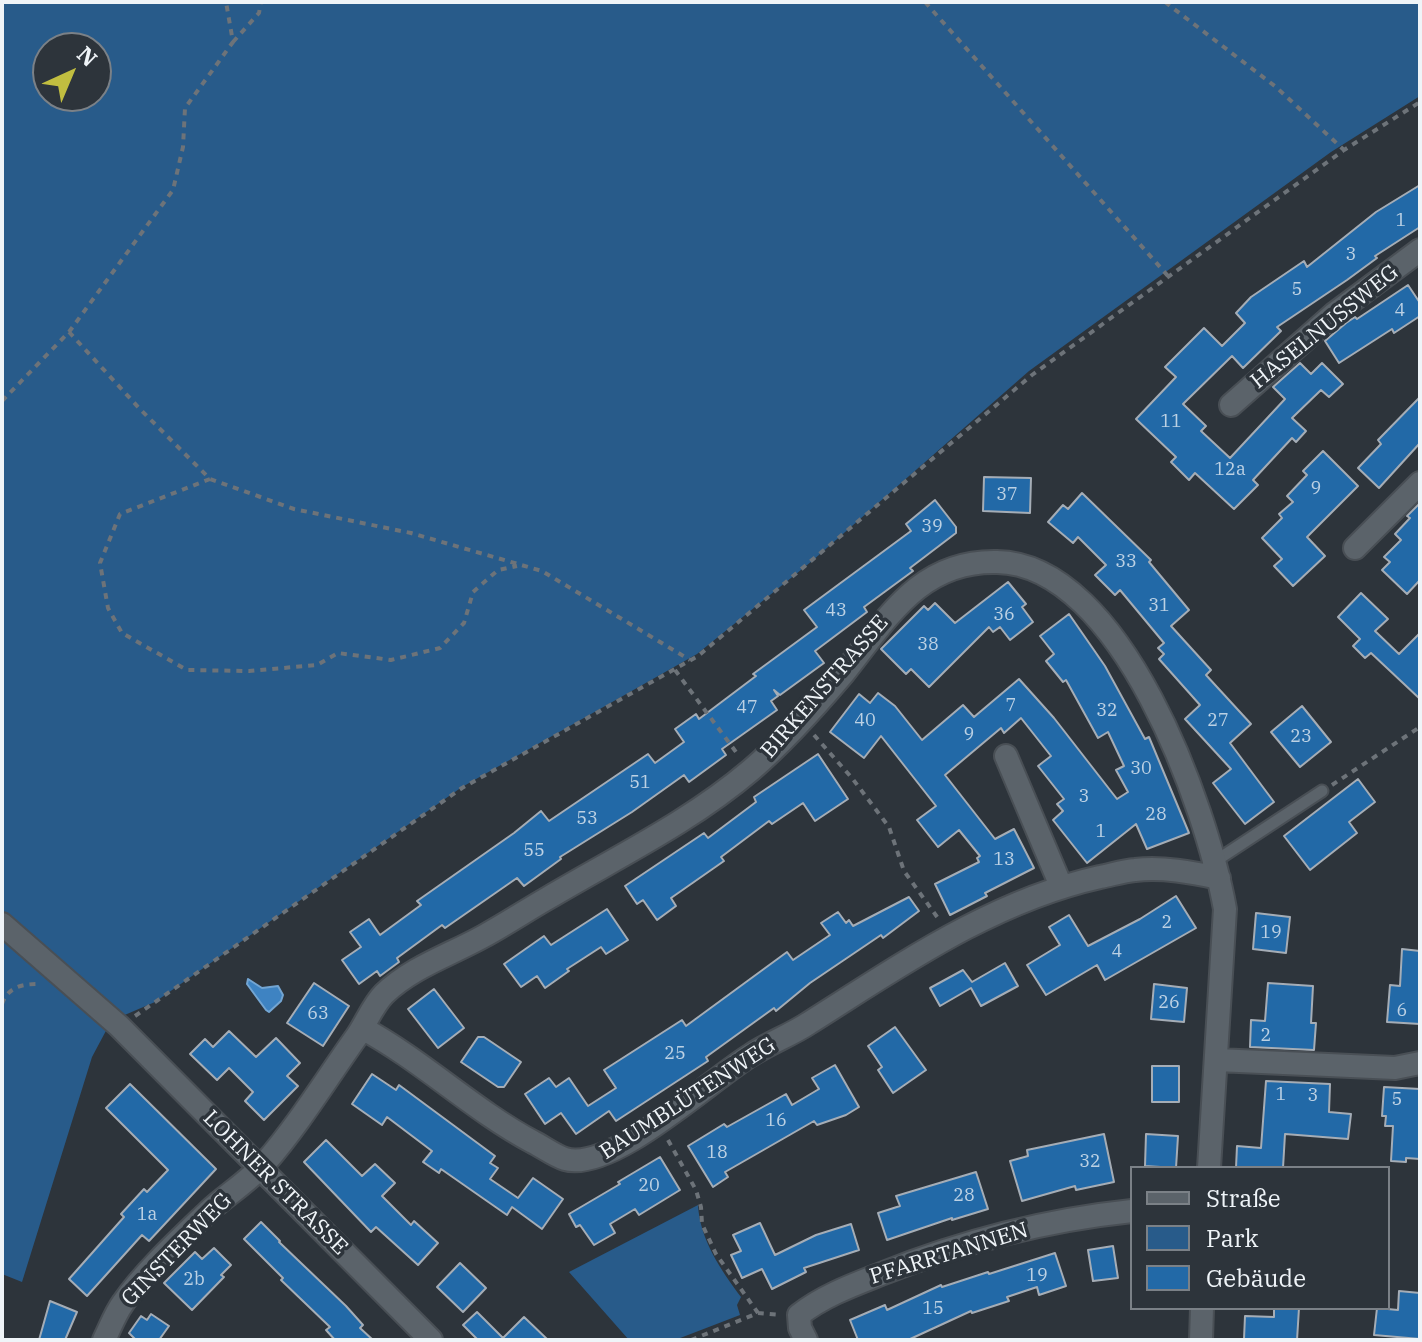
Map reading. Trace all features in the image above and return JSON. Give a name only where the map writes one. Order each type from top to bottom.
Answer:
[{"type":"street","name":"HASELNUSSWEG","points":[[1231,405],[1334,314],[1420,250]]},
{"type":"street","points":[[1355,548],[1420,483]]},
{"type":"street","name":"BIRKENSTRASSE","points":[[261,1168],[382,996],[414,970],[462,948],[641,845],[750,771],[801,721],[904,597],[933,577],[964,566],[998,561],[1037,571],[1076,596],[1110,631],[1139,674],[1180,762],[1216,870],[1225,909],[1209,1166]]},
{"type":"street","points":[[1006,756],[1061,886]]},
{"type":"street","name":"BAUMBLÜTENWEG","points":[[362,1028],[388,1042],[511,1129],[566,1160],[590,1161],[612,1153],[752,1054],[804,1026],[951,935],[1012,905],[1061,886],[1133,870],[1216,870]]},
{"type":"street","name":"LOHNER STRASSE","points":[[2,924],[119,1026],[431,1340]]},
{"type":"street","points":[[1217,1060],[1395,1068],[1420,1063]]},
{"type":"street","name":"GINSTERWEG","points":[[104,1340],[122,1303],[145,1277],[208,1212],[261,1168]]},
{"type":"street","name":"PFARRTANNEN","points":[[799,1315],[812,1305],[853,1285],[979,1240],[1130,1211]]},
{"type":"street","points":[[1201,1340],[1202,1310]]},
{"type":"street","points":[[799,1315],[800,1328],[806,1340]]},
{"type":"lane","points":[[1216,870],[1322,791]]},
{"type":"path","points":[[226,2],[233,42]]},
{"type":"path","points":[[2,401],[69,332],[173,190],[183,147],[185,108],[233,42],[259,13],[261,2]]},
{"type":"path","points":[[925,2],[1168,276]]},
{"type":"path","points":[[1165,2],[1276,87],[1344,150]]},
{"type":"path","points":[[119,1026],[462,788],[690,660],[812,562],[1032,375],[1344,150],[1420,102]]},
{"type":"path","points":[[69,332],[210,479],[294,509],[411,533],[542,571],[690,660]]},
{"type":"path","points":[[210,479],[120,514],[100,563],[108,608],[122,633],[187,670],[249,671],[317,665],[338,653],[391,660],[440,648],[464,623],[473,592],[498,570],[520,565]]},
{"type":"path","points":[[675,669],[750,771]]},
{"type":"path","points":[[801,721],[852,778],[889,827],[904,871],[951,935]]},
{"type":"path","points":[[1322,791],[1420,727]]},
{"type":"path","points":[[2,1004],[5,996],[21,984],[72,984]]},
{"type":"path","points":[[658,1121],[696,1190],[702,1224],[716,1254],[758,1313]]},
{"type":"path","points":[[691,1340],[758,1313],[799,1315]]},
{"type":"green space","points":[[2,2],[1420,2],[1420,96],[1331,152],[1029,371],[812,561],[697,654],[462,787],[155,1002],[120,1017],[2,914]]},
{"type":"green space","points":[[2,936],[108,1027],[92,1057],[22,1282],[2,1274]]},
{"type":"green space","points":[[698,1205],[707,1242],[741,1297],[737,1305],[740,1315],[675,1340],[629,1340],[569,1272]]},
{"type":"shaded area","points":[[248,979],[262,988],[278,986],[283,995],[281,1001],[269,1012],[266,1010],[247,984]]},
{"type":"building","points":[[1420,185],[1420,227],[1277,327],[1281,331],[1243,368],[1232,356],[1183,404],[1206,426],[1201,431],[1230,458],[1285,399],[1273,387],[1300,363],[1311,374],[1322,363],[1343,384],[1329,397],[1321,390],[1292,418],[1306,431],[1296,442],[1292,438],[1253,480],[1258,485],[1234,509],[1195,473],[1189,480],[1171,462],[1176,457],[1136,419],[1176,377],[1165,367],[1204,328],[1222,346],[1245,323],[1236,313],[1251,297],[1304,261],[1307,267],[1376,212]]},
{"type":"building","points":[[1408,285],[1420,303],[1420,316],[1394,333],[1392,329],[1339,363],[1325,341],[1346,323]]},
{"type":"building","points":[[1420,397],[1420,443],[1379,488],[1358,468],[1381,444],[1378,440]]},
{"type":"building","points":[[1323,451],[1358,486],[1307,537],[1325,556],[1293,586],[1274,566],[1282,559],[1262,538],[1282,518],[1279,514],[1293,502],[1287,496],[1307,475],[1303,471]]},
{"type":"building","points":[[984,477],[1031,478],[1030,513],[983,511]]},
{"type":"building","points":[[1082,493],[1151,560],[1149,562],[1189,610],[1171,626],[1211,670],[1206,675],[1251,724],[1230,743],[1274,802],[1245,824],[1213,783],[1231,769],[1185,719],[1200,705],[1159,659],[1164,654],[1158,648],[1164,643],[1120,590],[1115,595],[1095,575],[1106,565],[1078,537],[1073,543],[1048,522],[1063,505],[1068,509]]},
{"type":"building","points":[[935,500],[956,527],[956,533],[910,568],[913,571],[864,607],[867,612],[815,651],[824,663],[780,695],[774,690],[778,696],[771,701],[777,710],[722,749],[726,755],[689,782],[684,775],[560,857],[524,886],[517,878],[445,928],[442,925],[397,958],[399,962],[380,976],[377,971],[359,984],[342,960],[361,947],[350,932],[369,919],[380,935],[421,905],[417,901],[541,811],[549,821],[648,754],[655,763],[684,742],[675,729],[696,714],[699,719],[817,627],[804,610],[911,531],[906,524]]},
{"type":"building","points":[[1420,503],[1420,580],[1407,594],[1382,570],[1390,562],[1384,557],[1401,540],[1395,534]]},
{"type":"building","points":[[1008,582],[1026,604],[1022,607],[1033,622],[1010,640],[1000,627],[993,632],[989,627],[929,687],[911,669],[906,674],[881,649],[924,606],[928,610],[935,603],[955,623]]},
{"type":"building","points":[[1361,593],[1388,619],[1375,631],[1399,654],[1420,633],[1420,699],[1371,653],[1365,658],[1353,646],[1360,639],[1338,617]]},
{"type":"building","points":[[1069,614],[1105,666],[1145,739],[1149,737],[1189,833],[1147,849],[1136,824],[1087,863],[1053,820],[1063,811],[1057,804],[1064,799],[1038,766],[1051,756],[1021,718],[1004,733],[1001,728],[945,775],[995,839],[1014,829],[1034,868],[950,915],[935,884],[979,862],[977,858],[980,856],[959,830],[938,847],[917,820],[936,806],[881,736],[864,758],[830,732],[859,694],[870,703],[878,693],[895,706],[922,740],[963,705],[974,717],[1019,679],[1054,718],[1117,799],[1128,792],[1116,770],[1124,766],[1108,732],[1098,738],[1066,680],[1063,682],[1046,661],[1054,654],[1040,636]]},
{"type":"building","points":[[1302,706],[1331,742],[1300,767],[1271,732]]},
{"type":"building","points":[[818,754],[848,799],[815,821],[803,803],[772,824],[769,821],[721,857],[724,861],[671,898],[676,906],[657,920],[643,900],[637,904],[625,886],[704,833],[708,838],[756,802],[754,797]]},
{"type":"building","points":[[1358,779],[1375,802],[1349,822],[1357,833],[1310,870],[1284,836]]},
{"type":"building","points":[[1176,896],[1196,928],[1105,980],[1097,965],[1046,995],[1027,965],[1060,945],[1049,927],[1069,915],[1088,946]]},
{"type":"building","points":[[909,897],[919,911],[883,938],[881,935],[810,983],[776,1011],[774,1008],[706,1057],[708,1061],[616,1121],[609,1111],[576,1134],[561,1113],[545,1124],[525,1094],[549,1078],[556,1087],[569,1078],[588,1106],[616,1088],[604,1070],[682,1020],[686,1026],[787,952],[793,960],[830,935],[821,923],[838,912],[846,923],[849,920],[853,926]]},
{"type":"building","points":[[607,909],[628,940],[606,954],[601,947],[545,988],[537,976],[521,987],[504,964],[544,936],[551,945]]},
{"type":"building","points":[[1256,913],[1290,917],[1286,953],[1253,949]]},
{"type":"building","points":[[1402,949],[1420,951],[1420,1024],[1387,1022],[1390,985],[1400,986]]},
{"type":"building","points":[[1005,963],[1018,986],[981,1006],[971,988],[940,1006],[930,988],[963,970],[972,982]]},
{"type":"building","points":[[314,983],[349,1006],[323,1046],[287,1023]]},
{"type":"building","points":[[1268,983],[1313,986],[1311,1023],[1316,1023],[1314,1050],[1250,1047],[1251,1020],[1265,1021]]},
{"type":"building","points":[[1154,984],[1187,988],[1184,1022],[1151,1019]]},
{"type":"building","points":[[434,989],[464,1028],[438,1048],[408,1009]]},
{"type":"building","points":[[895,1027],[926,1070],[893,1093],[878,1070],[882,1067],[868,1046]]},
{"type":"building","points":[[229,1031],[256,1057],[276,1038],[300,1063],[287,1076],[298,1086],[264,1120],[245,1101],[253,1092],[229,1068],[217,1080],[190,1054],[205,1039],[213,1047]]},
{"type":"building","points":[[478,1037],[484,1037],[521,1062],[504,1087],[498,1087],[461,1062]]},
{"type":"building","points":[[835,1065],[859,1107],[817,1125],[814,1121],[725,1172],[728,1177],[713,1187],[688,1146],[724,1124],[727,1127],[786,1094],[792,1105],[819,1089],[812,1078]]},
{"type":"building","points":[[1152,1066],[1179,1066],[1179,1102],[1152,1102]]},
{"type":"building","points":[[372,1074],[396,1090],[399,1085],[495,1156],[490,1163],[498,1168],[490,1179],[518,1198],[533,1178],[563,1199],[542,1229],[512,1207],[507,1215],[441,1169],[439,1173],[423,1162],[432,1151],[387,1117],[382,1125],[352,1104]]},
{"type":"building","points":[[1266,1081],[1330,1084],[1329,1112],[1351,1114],[1348,1139],[1285,1134],[1283,1166],[1236,1166],[1237,1146],[1261,1148]]},
{"type":"building","points":[[130,1084],[216,1169],[149,1241],[142,1235],[87,1296],[69,1279],[124,1217],[121,1214],[144,1189],[147,1192],[168,1170],[106,1108]]},
{"type":"building","points":[[1384,1087],[1420,1089],[1420,1159],[1391,1161],[1393,1126],[1385,1126],[1386,1116],[1382,1116]]},
{"type":"building","points":[[1104,1134],[1114,1182],[1076,1190],[1075,1186],[1022,1201],[1010,1161],[1028,1156],[1027,1150]]},
{"type":"building","points":[[1146,1134],[1178,1136],[1176,1166],[1145,1166]]},
{"type":"building","points":[[326,1140],[362,1176],[375,1164],[395,1183],[382,1196],[411,1225],[414,1221],[438,1243],[418,1265],[376,1227],[371,1232],[304,1162]]},
{"type":"building","points":[[660,1157],[680,1190],[639,1215],[635,1209],[610,1224],[615,1233],[594,1245],[580,1225],[576,1227],[569,1214]]},
{"type":"building","points":[[976,1172],[988,1209],[887,1240],[878,1213],[900,1206],[896,1196]]},
{"type":"building","points":[[261,1222],[346,1306],[363,1325],[360,1328],[373,1340],[335,1340],[326,1330],[330,1327],[244,1239]]},
{"type":"building","points":[[760,1223],[775,1255],[816,1235],[851,1224],[859,1250],[804,1268],[806,1272],[772,1289],[762,1269],[742,1278],[731,1255],[741,1251],[733,1235]]},
{"type":"building","points":[[1113,1246],[1118,1278],[1093,1281],[1088,1250]]},
{"type":"building","points":[[214,1248],[231,1265],[221,1275],[224,1277],[192,1310],[164,1283],[195,1252],[202,1259]]},
{"type":"building","points":[[1055,1253],[1066,1286],[1039,1295],[1037,1287],[1007,1297],[1009,1301],[971,1311],[908,1340],[858,1340],[850,1320],[885,1305],[887,1310],[941,1285]]},
{"type":"building","points":[[460,1263],[486,1288],[463,1312],[437,1287]]},
{"type":"building","points":[[1399,1291],[1420,1293],[1420,1339],[1374,1335],[1377,1310],[1398,1310]]},
{"type":"building","points":[[50,1301],[77,1312],[65,1340],[39,1340]]},
{"type":"building","points":[[1274,1310],[1299,1310],[1297,1340],[1244,1339],[1245,1316],[1274,1317]]},
{"type":"building","points":[[477,1312],[503,1338],[524,1317],[548,1340],[478,1340],[463,1325]]},
{"type":"building","points":[[151,1314],[169,1326],[159,1340],[136,1340],[129,1333],[141,1316],[147,1320]]}]
